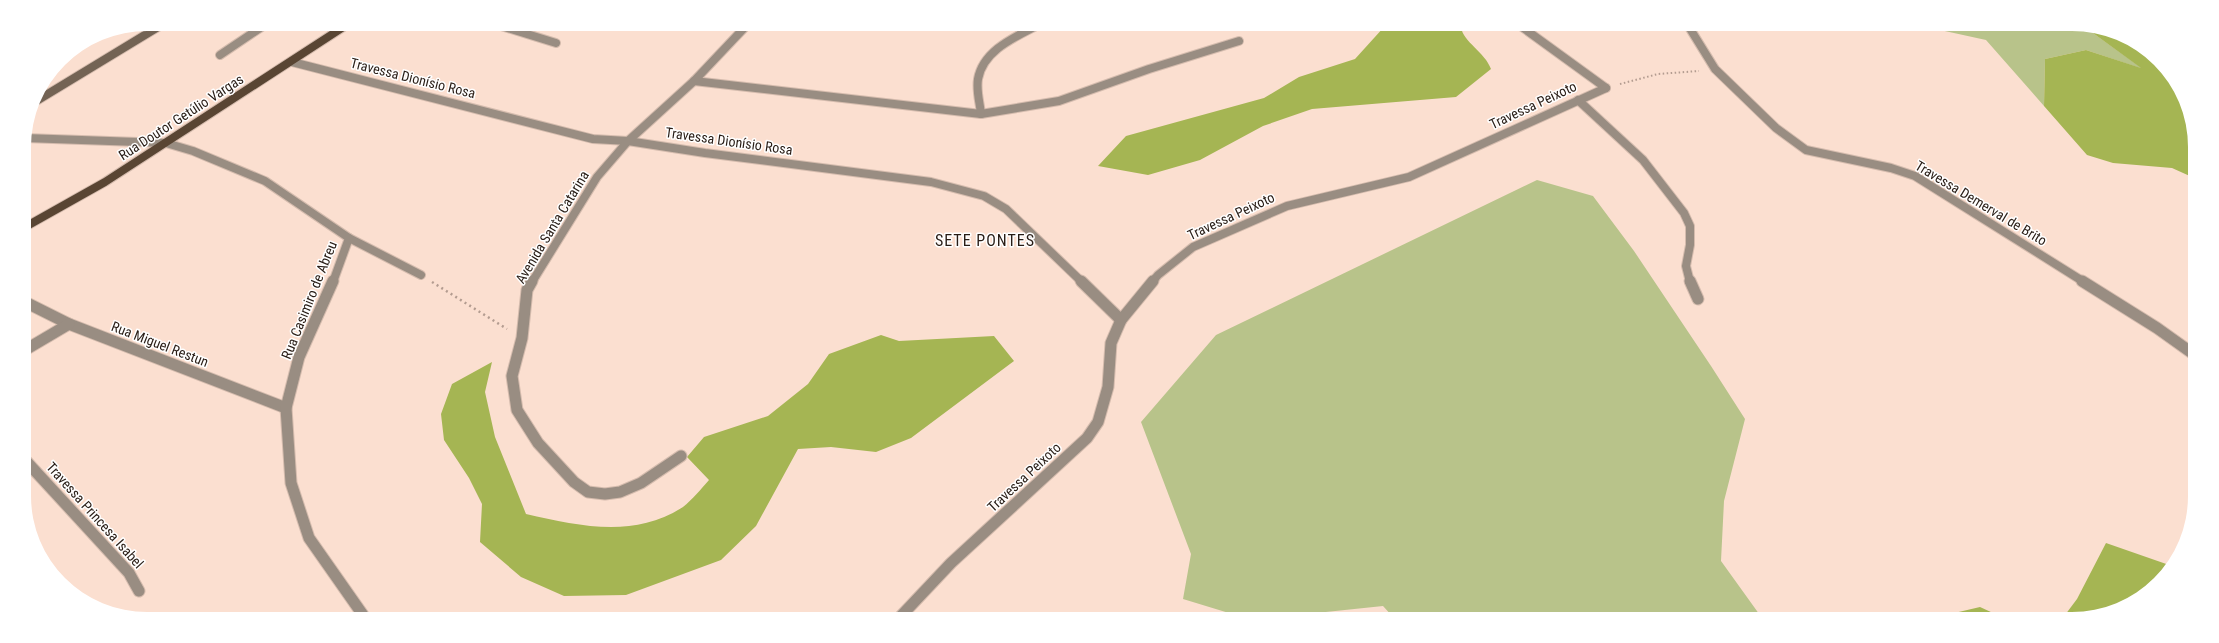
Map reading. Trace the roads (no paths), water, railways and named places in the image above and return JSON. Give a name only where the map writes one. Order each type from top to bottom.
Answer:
[{"type":"main road","points":[[42,97],[151,31]]},
{"type":"main road","name":"Rua Doutor Getúlio Vargas","points":[[31,224],[105,182],[338,31]]},
{"type":"street","points":[[220,55],[256,31]]},
{"type":"street","points":[[517,31],[556,43]]},
{"type":"street","name":"Avenida Santa Catarina","points":[[681,456],[641,483],[620,492],[605,494],[588,492],[574,482],[538,442],[517,410],[512,376],[522,338],[527,290],[597,177],[628,141],[694,81],[741,31]]},
{"type":"street","points":[[981,114],[978,81],[980,66],[1003,44],[1027,31]]},
{"type":"street","name":"Travessa Peixoto","points":[[905,612],[951,563],[1087,438],[1098,422],[1108,387],[1111,343],[1121,320],[1158,275],[1193,247],[1287,206],[1409,177],[1606,88],[1528,31]]},
{"type":"street","name":"Travessa Demerval de Brito","points":[[1691,31],[1715,69],[1776,128],[1806,150],[1891,168],[1914,176],[2157,328],[2188,350]]},
{"type":"street","points":[[694,81],[951,112],[981,114],[1074,97],[1149,69],[1239,41]]},
{"type":"street","name":"Travessa Dionísio Rosa","points":[[292,62],[593,139],[628,141],[705,153],[931,182],[984,196],[1006,209],[1121,320]]},
{"type":"street","points":[[1578,100],[1643,160],[1684,213],[1690,226],[1690,245],[1686,266],[1689,280],[1698,300]]},
{"type":"street","name":"Rua Casimiro de Abreu","points":[[31,138],[166,143],[193,151],[265,181],[349,238],[421,275]]},
{"type":"street","name":"Rua Casimiro de Abreu","points":[[349,238],[332,285],[299,357],[286,408],[291,483],[309,538],[361,612]]},
{"type":"street","name":"Rua Miguel Restun","points":[[31,305],[69,324],[286,408]]},
{"type":"street","points":[[31,346],[69,324]]},
{"type":"street","name":"Travessa Princesa Isabel","points":[[31,465],[129,573],[139,591]]},
{"type":"district","name":"SETE PONTES","points":[[985,240]]}]
